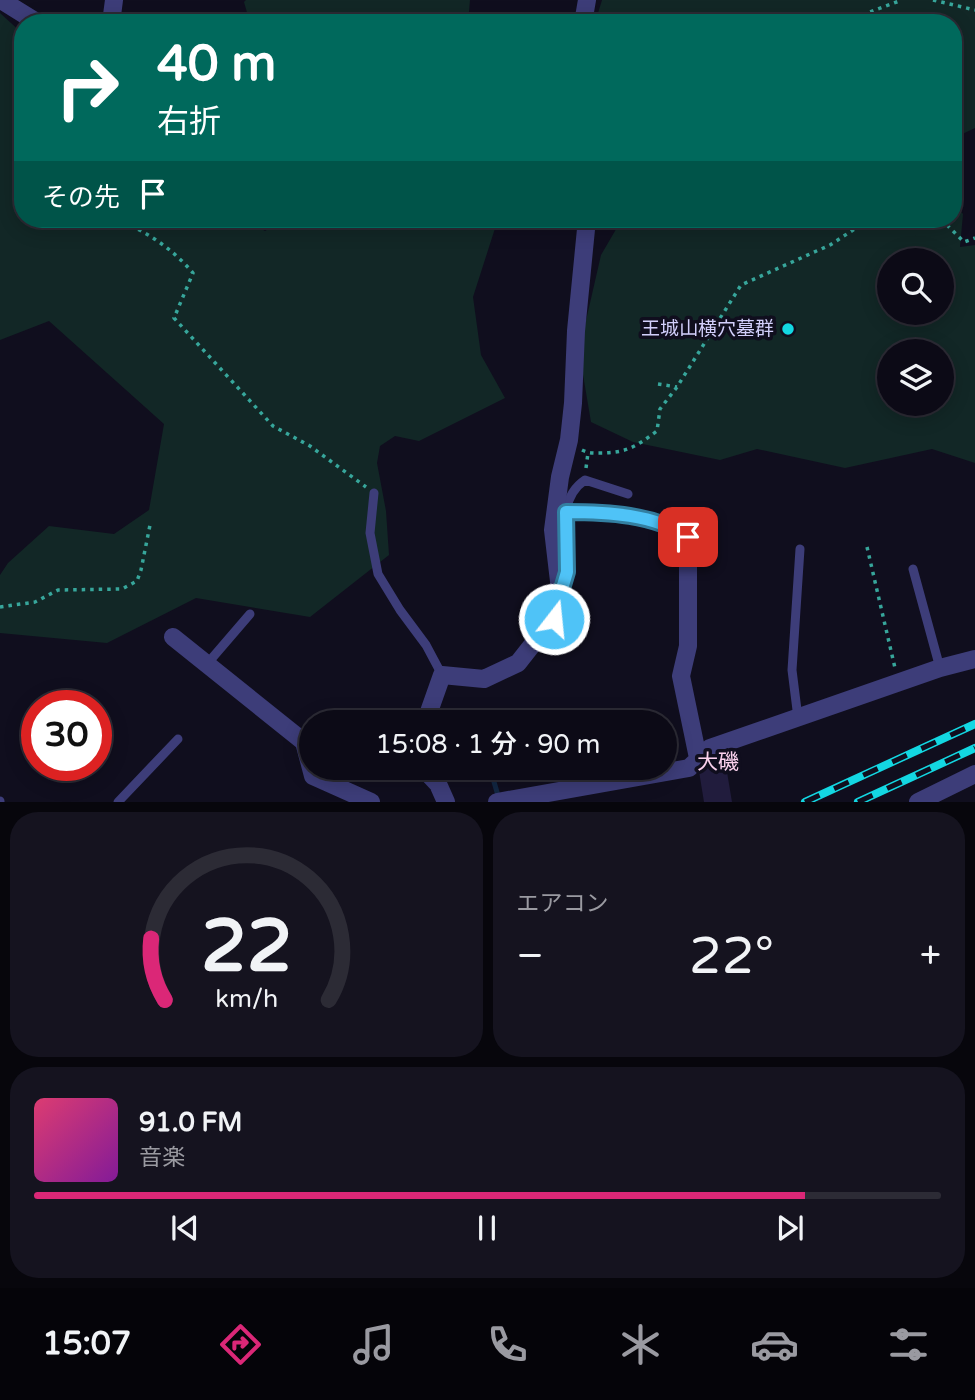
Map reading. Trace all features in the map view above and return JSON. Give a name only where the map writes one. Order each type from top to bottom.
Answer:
[{"type":"street","points":[[1,0],[24,14]]},
{"type":"street","points":[[430,710],[442,676],[484,679],[518,663],[562,607],[552,540],[560,477],[569,440],[586,228]]},
{"type":"street","points":[[688,537],[688,646],[681,676],[698,758]]},
{"type":"street","points":[[173,637],[304,742],[313,776],[371,802]]},
{"type":"street","points":[[504,801],[689,768],[710,748],[940,668],[975,659]]},
{"type":"street","points":[[918,802],[975,774]]},
{"type":"street","points":[[434,780],[446,802]]},
{"type":"lane","points":[[561,592],[567,572],[566,512],[577,485],[585,480],[628,494]]},
{"type":"lane","points":[[374,493],[370,533],[378,574],[442,676]]},
{"type":"lane","points":[[566,512],[612,514],[643,519],[672,526],[688,537]]},
{"type":"lane","points":[[798,719],[792,670],[800,549]]},
{"type":"lane","points":[[913,569],[940,668]]},
{"type":"lane","points":[[206,664],[250,614]]},
{"type":"lane","points":[[118,802],[178,739]]},
{"type":"path","points":[[865,14],[902,0]]},
{"type":"path","points":[[933,0],[975,10]]},
{"type":"path","points":[[135,228],[178,254],[193,273],[174,318],[242,394],[273,426],[310,446],[374,493]]},
{"type":"path","points":[[569,440],[586,453],[616,453],[630,450],[657,431],[660,410],[741,285],[830,245],[856,228]]},
{"type":"path","points":[[950,228],[964,242],[975,238]]},
{"type":"path","points":[[659,384],[677,387]]},
{"type":"path","points":[[0,607],[35,601],[58,590],[122,589],[137,581],[150,525]]},
{"type":"path","points":[[867,547],[898,683]]},
{"type":"green space","points":[[470,0],[469,14],[247,14],[244,2]]},
{"type":"green space","points":[[602,0],[975,0],[975,128],[962,134],[962,14],[598,14]]},
{"type":"green space","points":[[0,13],[14,26],[14,228],[260,228],[265,231],[270,228],[495,228],[473,297],[481,355],[505,398],[419,441],[395,436],[380,446],[377,463],[386,511],[389,555],[310,617],[196,598],[107,643],[0,633],[0,575],[8,563],[49,526],[114,534],[149,510],[164,424],[49,321],[0,340]]},
{"type":"green space","points":[[617,228],[962,228],[960,247],[975,245],[975,463],[932,449],[845,468],[757,449],[720,460],[633,442],[591,422],[579,351],[601,255]]},
{"type":"building","points":[[725,760],[732,802],[704,802],[698,765]]},
{"type":"waterway","points":[[493,780],[499,799]]},
{"type":"railway","points":[[805,802],[975,724]]},
{"type":"railway","points":[[858,802],[975,748]]},
{"type":"place","name":"王城山横穴墓群","points":[[788,329]]},
{"type":"district","name":"大磯","points":[[718,762]]},
{"type":"route","points":[[554,619],[562,607],[561,592],[567,572],[566,512],[643,519],[672,526],[688,537]]}]
